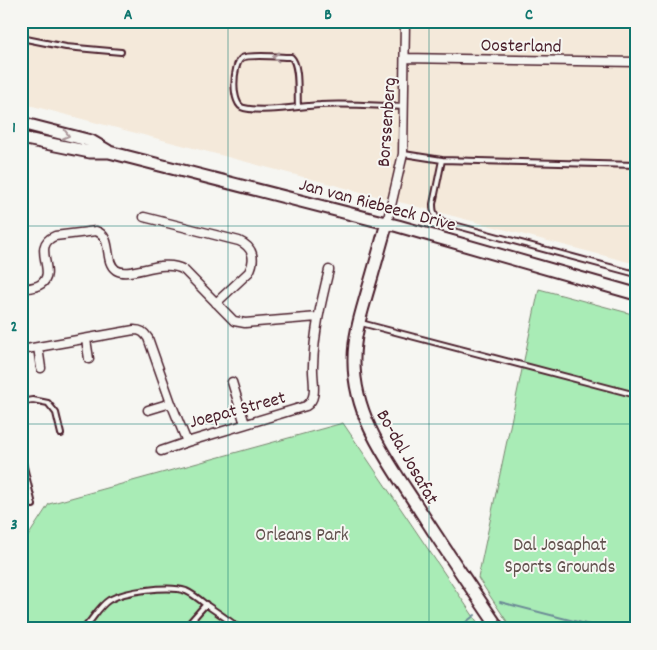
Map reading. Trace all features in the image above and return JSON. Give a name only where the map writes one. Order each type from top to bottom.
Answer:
[{"type":"main road","name":"Jan van Riebeeck Drive","points":[[21,123],[91,141],[109,152]]},
{"type":"main road","name":"Jan van Riebeeck Drive","points":[[21,138],[90,152],[109,152],[387,223],[636,294]]},
{"type":"main road","name":"Bo-dal Josafat","points":[[387,223],[355,342],[355,379],[359,399],[365,420],[376,441],[448,554],[499,629]]},
{"type":"street","name":"Borssenberg","points":[[387,223],[403,154],[406,58],[405,21]]},
{"type":"street","name":"Oosterland","points":[[406,58],[636,62]]},
{"type":"street","points":[[144,217],[240,240],[247,244],[251,250],[252,266],[249,272],[216,303]]},
{"type":"street","points":[[21,288],[36,287],[45,280],[47,274],[44,250],[46,242],[50,238],[96,231],[104,236],[112,265],[115,269],[120,272],[162,266],[177,266],[184,270],[229,318],[240,323],[318,317]]},
{"type":"street","name":"Joepat Street","points":[[21,350],[134,330],[144,333],[148,338],[171,404],[187,442],[306,406],[313,399],[314,347],[318,317],[329,270]]},
{"type":"street","points":[[86,339],[89,359]]},
{"type":"street","points":[[38,347],[41,368]]},
{"type":"street","points":[[232,382],[245,424]]},
{"type":"street","points":[[148,410],[171,404]]},
{"type":"street","points":[[162,451],[187,442]]},
{"type":"lane","points":[[21,38],[66,47],[121,52]]},
{"type":"lane","points":[[298,106],[294,59],[291,57],[245,56],[238,61],[234,76],[237,104],[244,108],[298,106],[323,105],[404,106]]},
{"type":"lane","points":[[403,154],[442,160],[636,165]]},
{"type":"lane","points":[[442,160],[433,204],[433,210],[437,219],[636,274]]},
{"type":"lane","points":[[359,322],[636,395]]},
{"type":"lane","points":[[21,402],[33,400],[48,403],[56,413],[61,434]]},
{"type":"lane","points":[[21,454],[33,505]]},
{"type":"lane","points":[[21,494],[30,492]]},
{"type":"lane","points":[[84,629],[102,605],[110,599],[130,593],[164,589],[184,590],[240,629]]},
{"type":"lane","points":[[184,629],[206,604]]},
{"type":"lane","points":[[633,629],[636,620]]},
{"type":"shaded area","points":[[21,21],[636,21],[636,264],[21,103]]},
{"type":"green space","name":"Dal Josaphat Sports Grounds","points":[[539,289],[636,315],[636,629],[512,629],[478,578]]},
{"type":"green space","name":"Orleans Park","points":[[343,423],[482,629],[21,629],[21,547],[49,504]]},
{"type":"waterway","points":[[500,602],[605,629]]},
{"type":"waterway","points":[[461,629],[475,615]]}]
